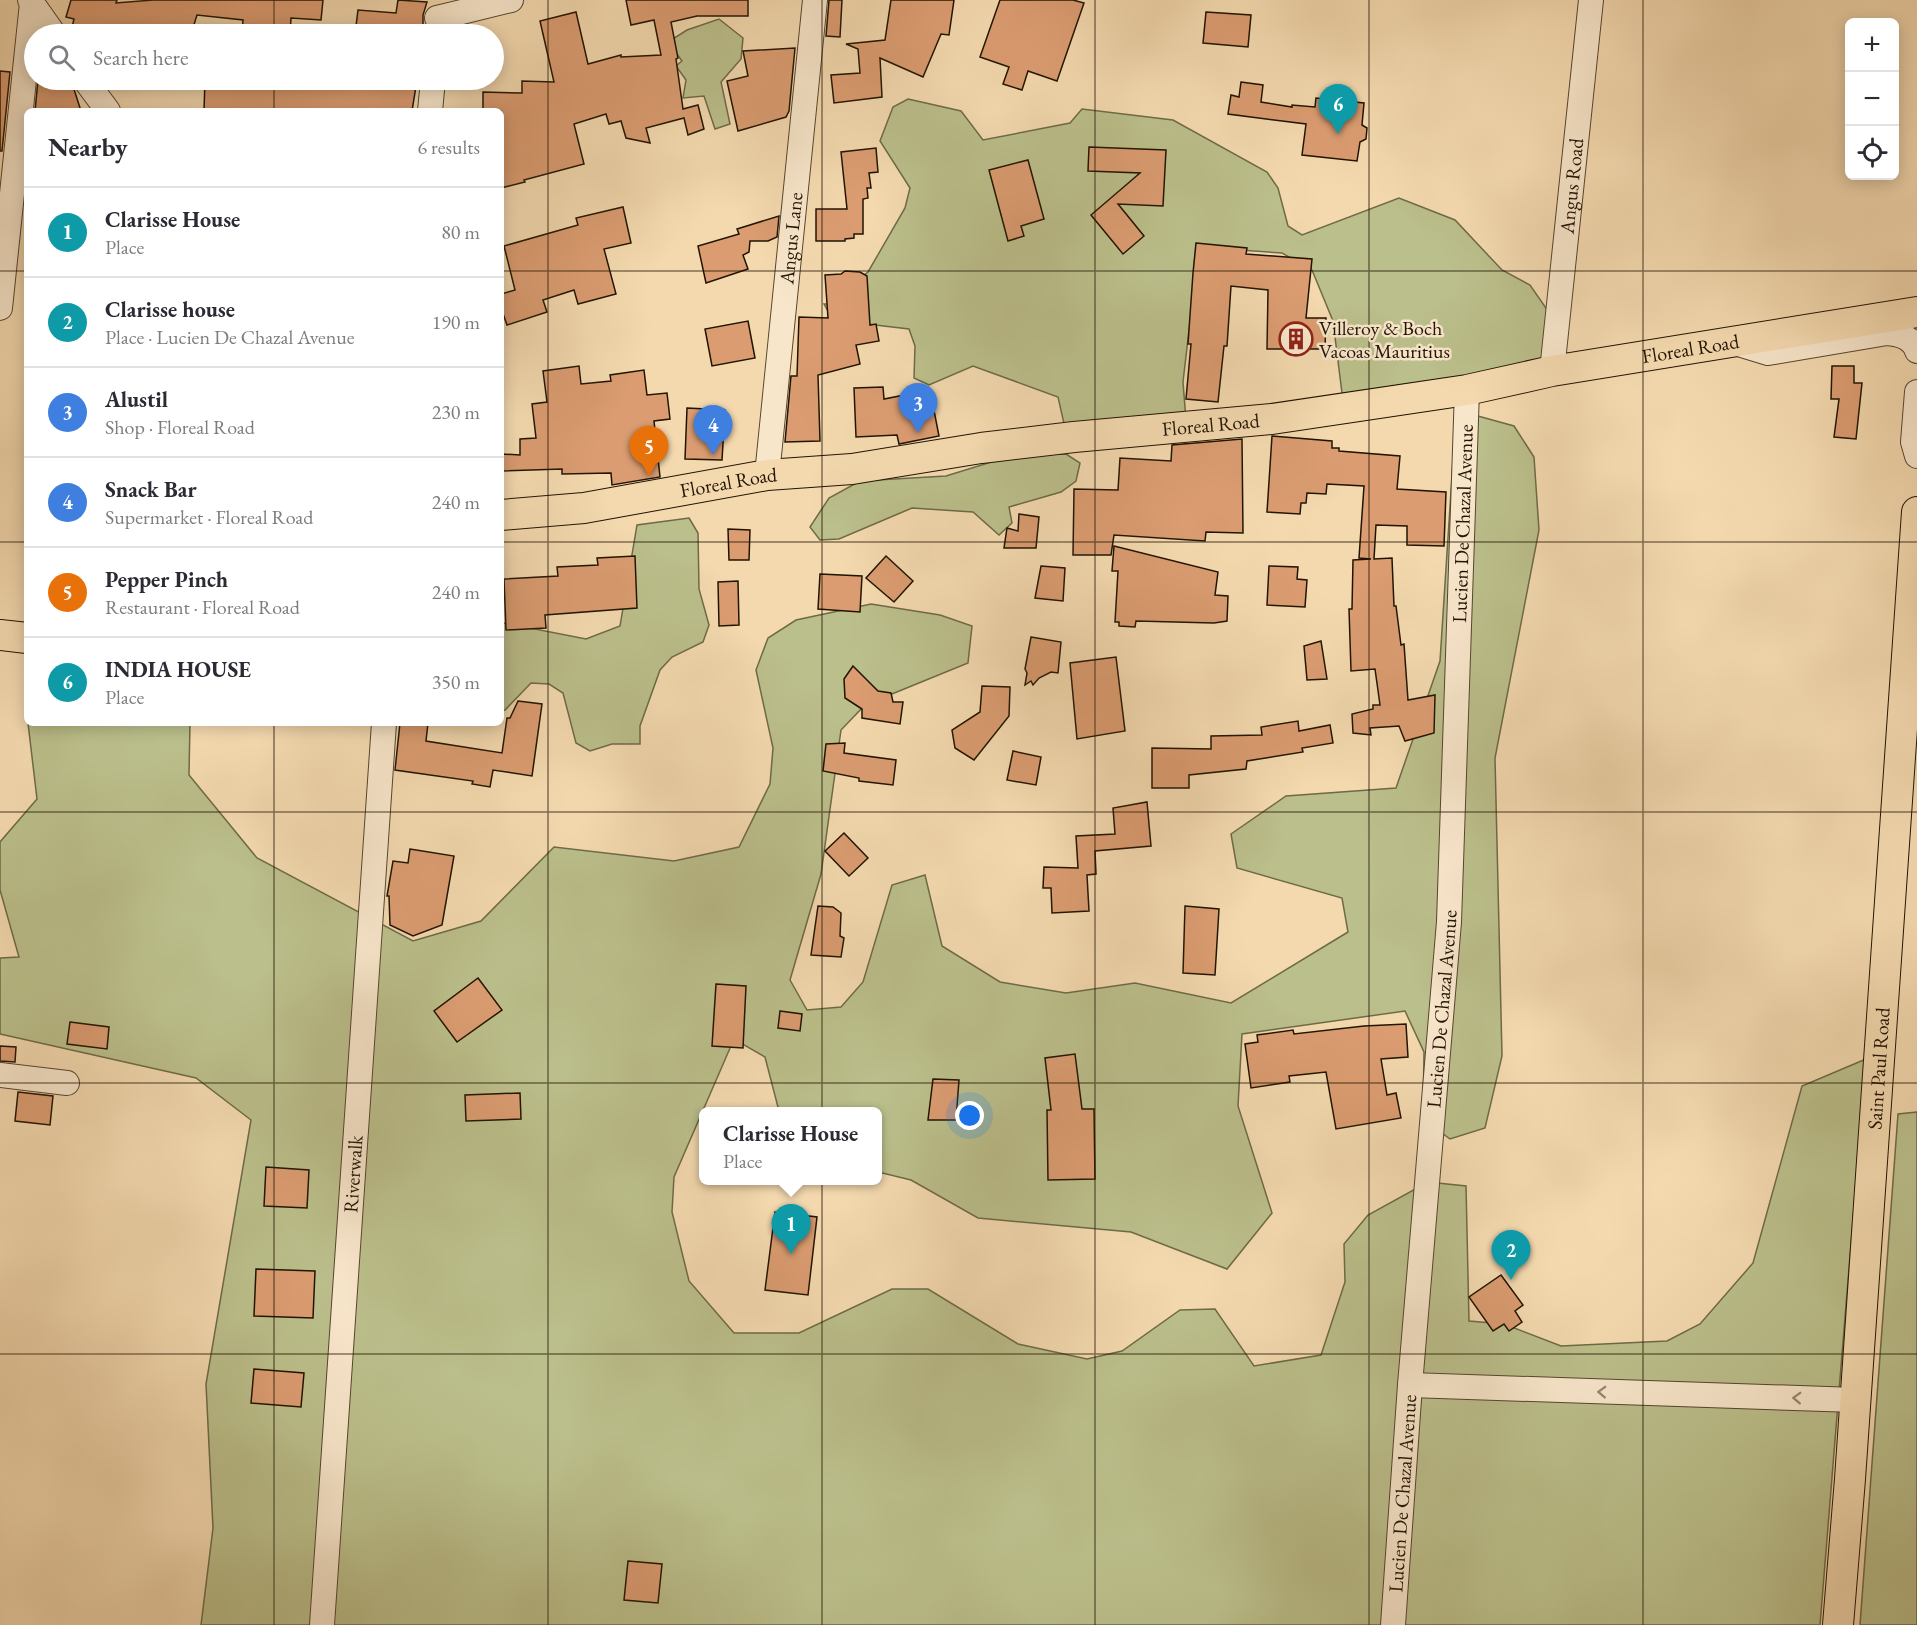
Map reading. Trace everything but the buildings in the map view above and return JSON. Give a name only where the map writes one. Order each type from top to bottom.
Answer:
[{"type":"main road","name":"Floreal Road","points":[[504,515],[584,508],[767,475],[852,469],[981,448],[1272,419],[1467,390],[1552,371],[1917,312]]},
{"type":"main road","name":"Saint Paul Road","points":[[1838,1625],[1907,798],[1917,512]]},
{"type":"main road","points":[[0,635],[24,638]]},
{"type":"main road","points":[[1841,1581],[1845,1625]]},
{"type":"street","points":[[438,18],[511,0]]},
{"type":"street","name":"Angus Lane","points":[[767,475],[815,0]]},
{"type":"street","name":"Angus Road","points":[[1552,371],[1591,0]]},
{"type":"street","points":[[31,1],[47,24]]},
{"type":"street","points":[[29,24],[31,1]]},
{"type":"street","points":[[0,308],[24,70]]},
{"type":"street","points":[[93,90],[106,108]]},
{"type":"street","points":[[430,108],[432,90]]},
{"type":"street","points":[[1732,342],[1768,353],[1887,333],[1908,339],[1917,351]]},
{"type":"street","name":"Lucien De Chazal Avenue","points":[[1393,1625],[1410,1385],[1449,922],[1467,390]]},
{"type":"street","points":[[1917,392],[1913,442],[1917,456]]},
{"type":"street","name":"Riverwalk","points":[[322,1625],[384,726]]},
{"type":"street","points":[[0,1075],[67,1083]]},
{"type":"street","points":[[1410,1385],[1856,1400]]},
{"type":"green space","points":[[719,19],[743,38],[741,59],[721,82],[730,124],[715,129],[704,96],[683,98],[686,80],[676,66],[682,61],[668,42],[687,30]]},
{"type":"green space","points":[[908,99],[961,111],[983,140],[1070,123],[1082,109],[1173,120],[1267,172],[1278,188],[1288,226],[1302,235],[1399,198],[1455,220],[1502,270],[1530,285],[1557,324],[1548,361],[1343,401],[1333,321],[1312,270],[1282,253],[1225,249],[1196,270],[1183,382],[1186,420],[1065,428],[1058,397],[973,366],[929,385],[914,378],[915,346],[909,329],[833,320],[824,304],[868,272],[905,208],[910,188],[880,141],[893,107]]},
{"type":"green space","points":[[1467,413],[1514,426],[1534,457],[1539,530],[1495,758],[1502,1056],[1485,1128],[1450,1139],[1423,1119],[1424,1052],[1405,1011],[1242,1034],[1238,1106],[1272,1213],[1227,1269],[1131,1232],[978,1218],[911,1180],[882,1173],[882,1107],[778,1107],[765,1057],[734,1039],[704,1107],[699,1107],[699,1120],[674,1177],[672,1212],[689,1281],[734,1333],[799,1333],[892,1289],[928,1289],[1018,1344],[1087,1359],[1122,1351],[1180,1310],[1215,1309],[1254,1366],[1321,1355],[1345,1282],[1344,1244],[1368,1215],[1428,1182],[1466,1186],[1469,1321],[1504,1324],[1561,1346],[1667,1341],[1700,1324],[1753,1263],[1802,1086],[1866,1059],[1820,1625],[201,1625],[213,1528],[206,1384],[251,1120],[196,1078],[0,1034],[0,958],[19,957],[0,890],[0,842],[37,799],[28,726],[190,726],[189,775],[257,858],[413,941],[481,921],[554,847],[674,861],[739,847],[770,784],[773,748],[756,670],[768,638],[796,620],[871,604],[940,615],[972,626],[968,663],[865,705],[841,730],[821,874],[790,980],[807,1010],[841,1007],[863,982],[892,885],[925,875],[942,946],[1000,982],[1066,993],[1135,983],[1231,1003],[1348,932],[1342,898],[1237,868],[1231,834],[1286,796],[1396,788],[1440,661],[1454,445]]},
{"type":"green space","points":[[1066,454],[1080,463],[1076,481],[1061,492],[1009,507],[1012,523],[999,535],[973,512],[912,508],[839,539],[820,540],[810,527],[829,498],[860,481],[946,476],[1014,455]]},
{"type":"green space","points":[[689,518],[698,533],[699,589],[709,625],[703,642],[672,657],[660,670],[640,726],[640,744],[612,744],[590,751],[576,743],[563,693],[549,684],[531,683],[504,710],[504,623],[586,639],[620,626],[637,525]]},
{"type":"green space","points":[[1917,1112],[1917,1625],[1860,1625],[1898,1114]]},
{"type":"place","name":"INDIA HOUSE","points":[[1338,134]]},
{"type":"place","name":"Villeroy & Boch Vacoas Mauritius","points":[[1296,339]]},
{"type":"place","name":"Alustil","points":[[918,433]]},
{"type":"place","name":"Snack Bar","points":[[713,455]]},
{"type":"place","name":"Pepper Pinch","points":[[649,476]]},
{"type":"place","name":"Clarisse House","points":[[791,1254]]},
{"type":"place","name":"Clarisse house","points":[[1511,1280]]}]
